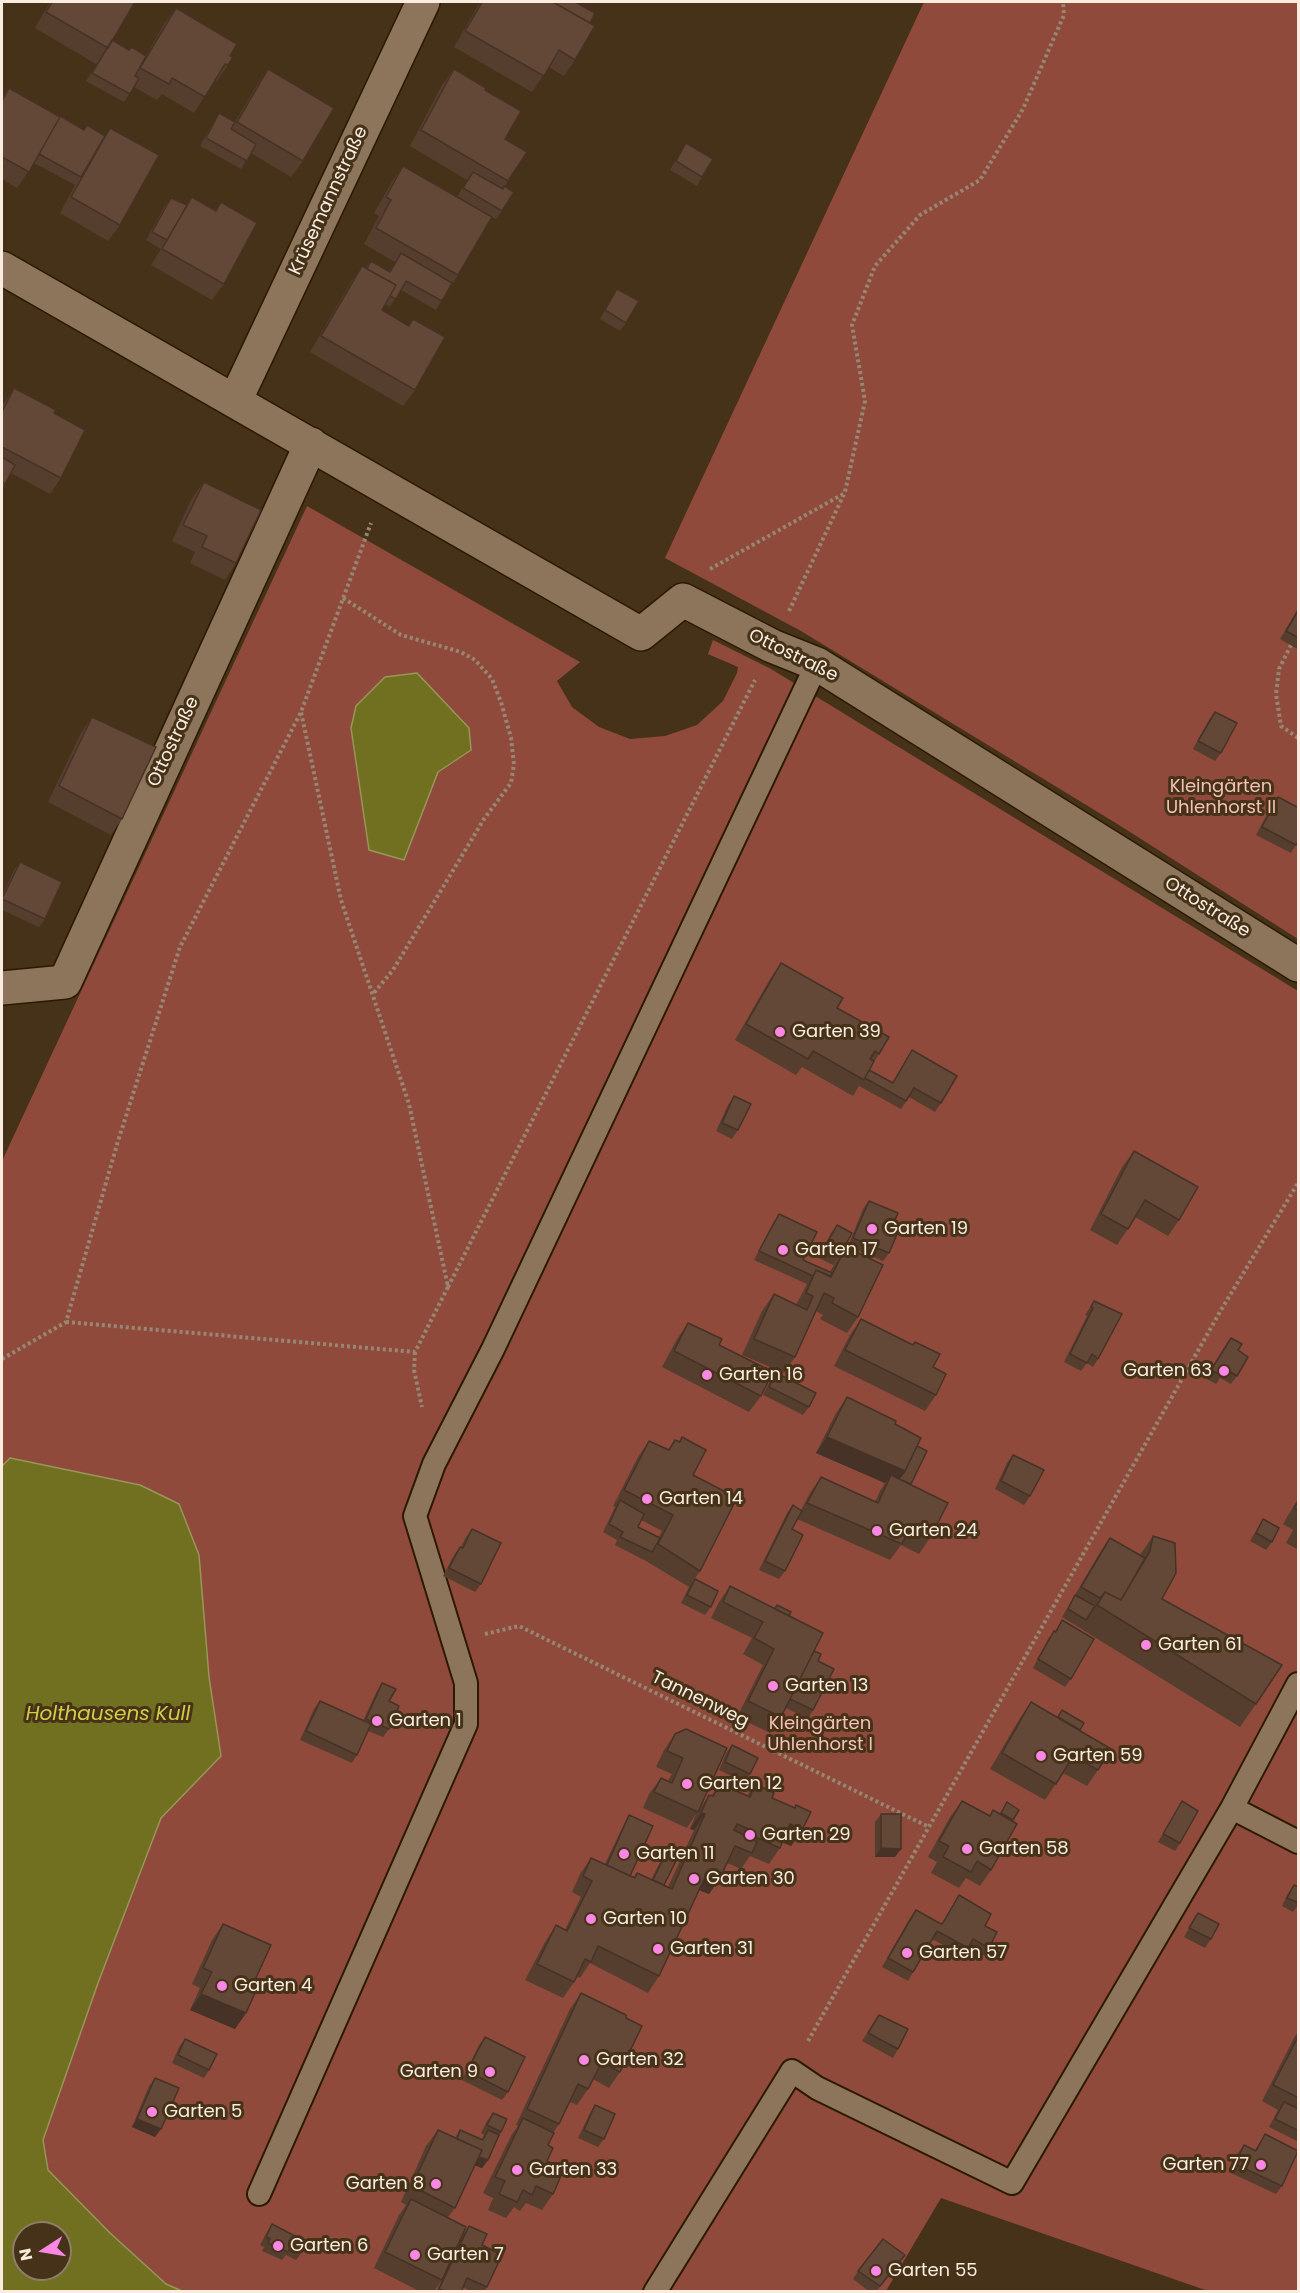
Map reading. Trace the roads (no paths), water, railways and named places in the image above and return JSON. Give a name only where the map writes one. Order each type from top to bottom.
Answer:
[{"type":"street","name":"Krüsemannstraße","points":[[236,401],[423,2]]},
{"type":"street","points":[[4,275],[311,444]]},
{"type":"street","name":"Ottostraße","points":[[2,988],[65,982],[311,444],[641,634],[683,600],[772,646],[817,664],[1299,965]]},
{"type":"lane","points":[[259,2194],[466,1724],[466,1683],[415,1516],[434,1464],[504,1328],[817,664]]},
{"type":"lane","points":[[655,2292],[792,2071],[817,2088],[1012,2183],[1232,1808],[1299,1684]]},
{"type":"lane","points":[[1232,1808],[1299,1842]]},
{"type":"water","points":[[417,673],[469,728],[471,750],[438,772],[404,860],[369,850],[351,728],[356,706],[385,677]]},
{"type":"water","name":"Holthausens Kull","points":[[10,1458],[140,1485],[179,1504],[199,1555],[209,1677],[221,1756],[161,1818],[98,1983],[43,2140],[48,2170],[110,2233],[166,2284],[182,2291],[2,2291],[2,1466]]},
{"type":"place","name":"Garten 39","points":[[780,1032]]},
{"type":"place","name":"Garten 19","points":[[872,1229]]},
{"type":"place","name":"Garten 17","points":[[783,1250]]},
{"type":"place","name":"Garten 63","points":[[1224,1371]]},
{"type":"place","name":"Garten 16","points":[[707,1375]]},
{"type":"place","name":"Garten 14","points":[[647,1499]]},
{"type":"place","name":"Garten 24","points":[[877,1531]]},
{"type":"place","name":"Garten 61","points":[[1146,1645]]},
{"type":"place","name":"Garten 13","points":[[773,1686]]},
{"type":"place","name":"Garten 1","points":[[377,1721]]},
{"type":"place","name":"Garten 59","points":[[1041,1756]]},
{"type":"place","name":"Garten 12","points":[[687,1784]]},
{"type":"place","name":"Garten 29","points":[[750,1835]]},
{"type":"place","name":"Garten 58","points":[[967,1849]]},
{"type":"place","name":"Garten 11","points":[[624,1854]]},
{"type":"place","name":"Garten 30","points":[[694,1879]]},
{"type":"place","name":"Garten 10","points":[[591,1919]]},
{"type":"place","name":"Garten 31","points":[[658,1949]]},
{"type":"place","name":"Garten 57","points":[[907,1953]]},
{"type":"place","name":"Garten 4","points":[[222,1986]]},
{"type":"place","name":"Garten 32","points":[[584,2060]]},
{"type":"place","name":"Garten 9","points":[[490,2072]]},
{"type":"place","name":"Garten 5","points":[[152,2112]]},
{"type":"place","name":"Garten 77","points":[[1261,2165]]},
{"type":"place","name":"Garten 33","points":[[517,2170]]},
{"type":"place","name":"Garten 8","points":[[436,2184]]},
{"type":"place","name":"Garten 6","points":[[278,2246]]},
{"type":"place","name":"Garten 7","points":[[415,2255]]},
{"type":"place","name":"Garten 55","points":[[876,2271]]},
{"type":"park label","name":"Kleingärten Uhlenhorst II","points":[[1221,797]]},
{"type":"park label","name":"Kleingärten Uhlenhorst I","points":[[820,1734]]}]
